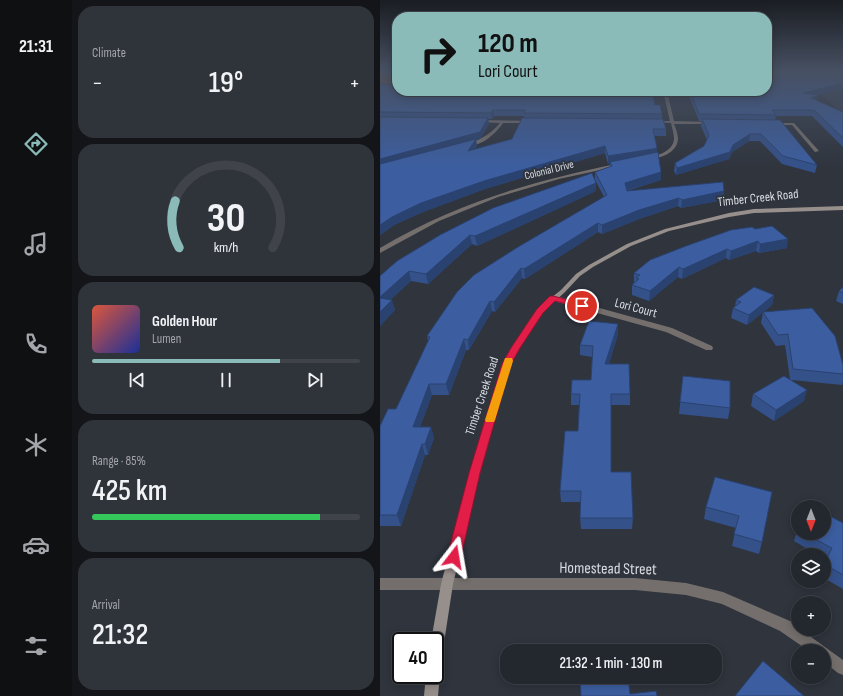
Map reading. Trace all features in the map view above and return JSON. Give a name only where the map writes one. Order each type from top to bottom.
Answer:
[{"type":"street","points":[[640,161],[670,152],[675,145],[676,139],[668,103]]},
{"type":"street","points":[[472,121],[533,122]]},
{"type":"street","points":[[460,148],[484,141],[496,132],[502,122]]},
{"type":"street","points":[[649,122],[718,123]]},
{"type":"street","points":[[770,124],[793,124],[817,151]]},
{"type":"street","name":"Colonial Drive","points":[[380,251],[427,225],[500,194],[564,176],[627,163]]},
{"type":"street","name":"Timber Creek Road","points":[[439,632],[447,584],[475,473],[506,364],[540,311],[591,266],[629,246],[667,230],[729,215],[754,211],[843,208]]},
{"type":"street","name":"Lori Court","points":[[553,298],[669,330],[709,348]]},
{"type":"street","name":"Homestead Street","points":[[380,584],[635,584],[686,589],[723,598],[785,626],[810,644]]},
{"type":"street","points":[[831,659],[843,668]]},
{"type":"street","points":[[432,696],[433,684]]},
{"type":"shaded area","points":[[831,103],[843,103],[843,114]]},
{"type":"building","points":[[380,103],[655,103],[655,105],[660,105],[662,114],[524,113],[525,110],[493,110],[491,113],[380,112]]},
{"type":"building","points":[[695,103],[824,103],[843,112],[843,138],[814,110],[772,110],[776,115],[699,114]]},
{"type":"building","points":[[380,117],[488,118],[480,132],[380,159]]},
{"type":"building","points":[[522,118],[663,119],[666,129],[653,129],[657,148],[608,156],[605,146],[484,181],[421,203],[392,217],[380,225],[380,164],[476,139],[468,151],[512,139]]},
{"type":"building","points":[[702,119],[780,120],[817,165],[783,156],[761,134],[750,134],[733,145],[730,152],[677,168],[675,163],[704,146],[709,135]]},
{"type":"building","points":[[658,152],[661,172],[625,183],[627,191],[723,182],[724,191],[682,200],[679,198],[639,210],[602,225],[598,223],[524,269],[521,268],[494,302],[490,301],[468,340],[464,339],[446,384],[429,384],[413,427],[431,427],[425,444],[422,444],[397,515],[380,515],[380,426],[388,409],[396,409],[430,337],[427,336],[457,292],[474,275],[518,247],[607,195],[595,172],[612,166],[610,162]]},
{"type":"building","points":[[592,173],[596,183],[475,236],[470,235],[426,274],[409,271],[380,297],[380,276],[397,261],[440,235],[493,208]]},
{"type":"building","points":[[772,226],[788,239],[760,244],[758,241],[731,251],[727,249],[683,269],[679,267],[650,291],[632,285],[639,279],[636,278],[640,275],[634,273],[650,260],[731,230],[752,227],[755,229]]},
{"type":"building","points":[[754,287],[774,295],[749,315],[733,308],[741,302],[736,300]]},
{"type":"building","points":[[843,287],[843,293],[839,291]]},
{"type":"building","points":[[380,298],[392,300],[380,312]]},
{"type":"building","points":[[812,308],[835,336],[843,365],[843,374],[793,369],[788,334],[778,335],[763,312]]},
{"type":"building","points":[[589,321],[618,324],[605,364],[629,364],[630,394],[611,394],[611,472],[631,472],[633,518],[580,518],[581,491],[560,491],[565,431],[578,431],[580,394],[571,394],[572,380],[591,380],[593,346],[580,345]]},
{"type":"building","points":[[683,376],[730,381],[730,408],[680,402]]},
{"type":"building","points":[[784,376],[807,390],[776,410],[753,394]]},
{"type":"building","points":[[715,477],[772,492],[762,542],[734,534],[739,516],[706,507]]},
{"type":"building","points":[[831,517],[843,523],[843,575],[831,568],[832,548],[817,540],[831,540]]},
{"type":"building","points":[[763,661],[804,696],[735,696]]},
{"type":"building","points":[[580,684],[629,684],[630,694],[656,691],[657,696],[581,696]]},
{"type":"slow traffic","points":[[490,420],[508,361]]},
{"type":"route","points":[[454,557],[475,473],[506,364],[540,311],[553,298],[582,306]]}]
